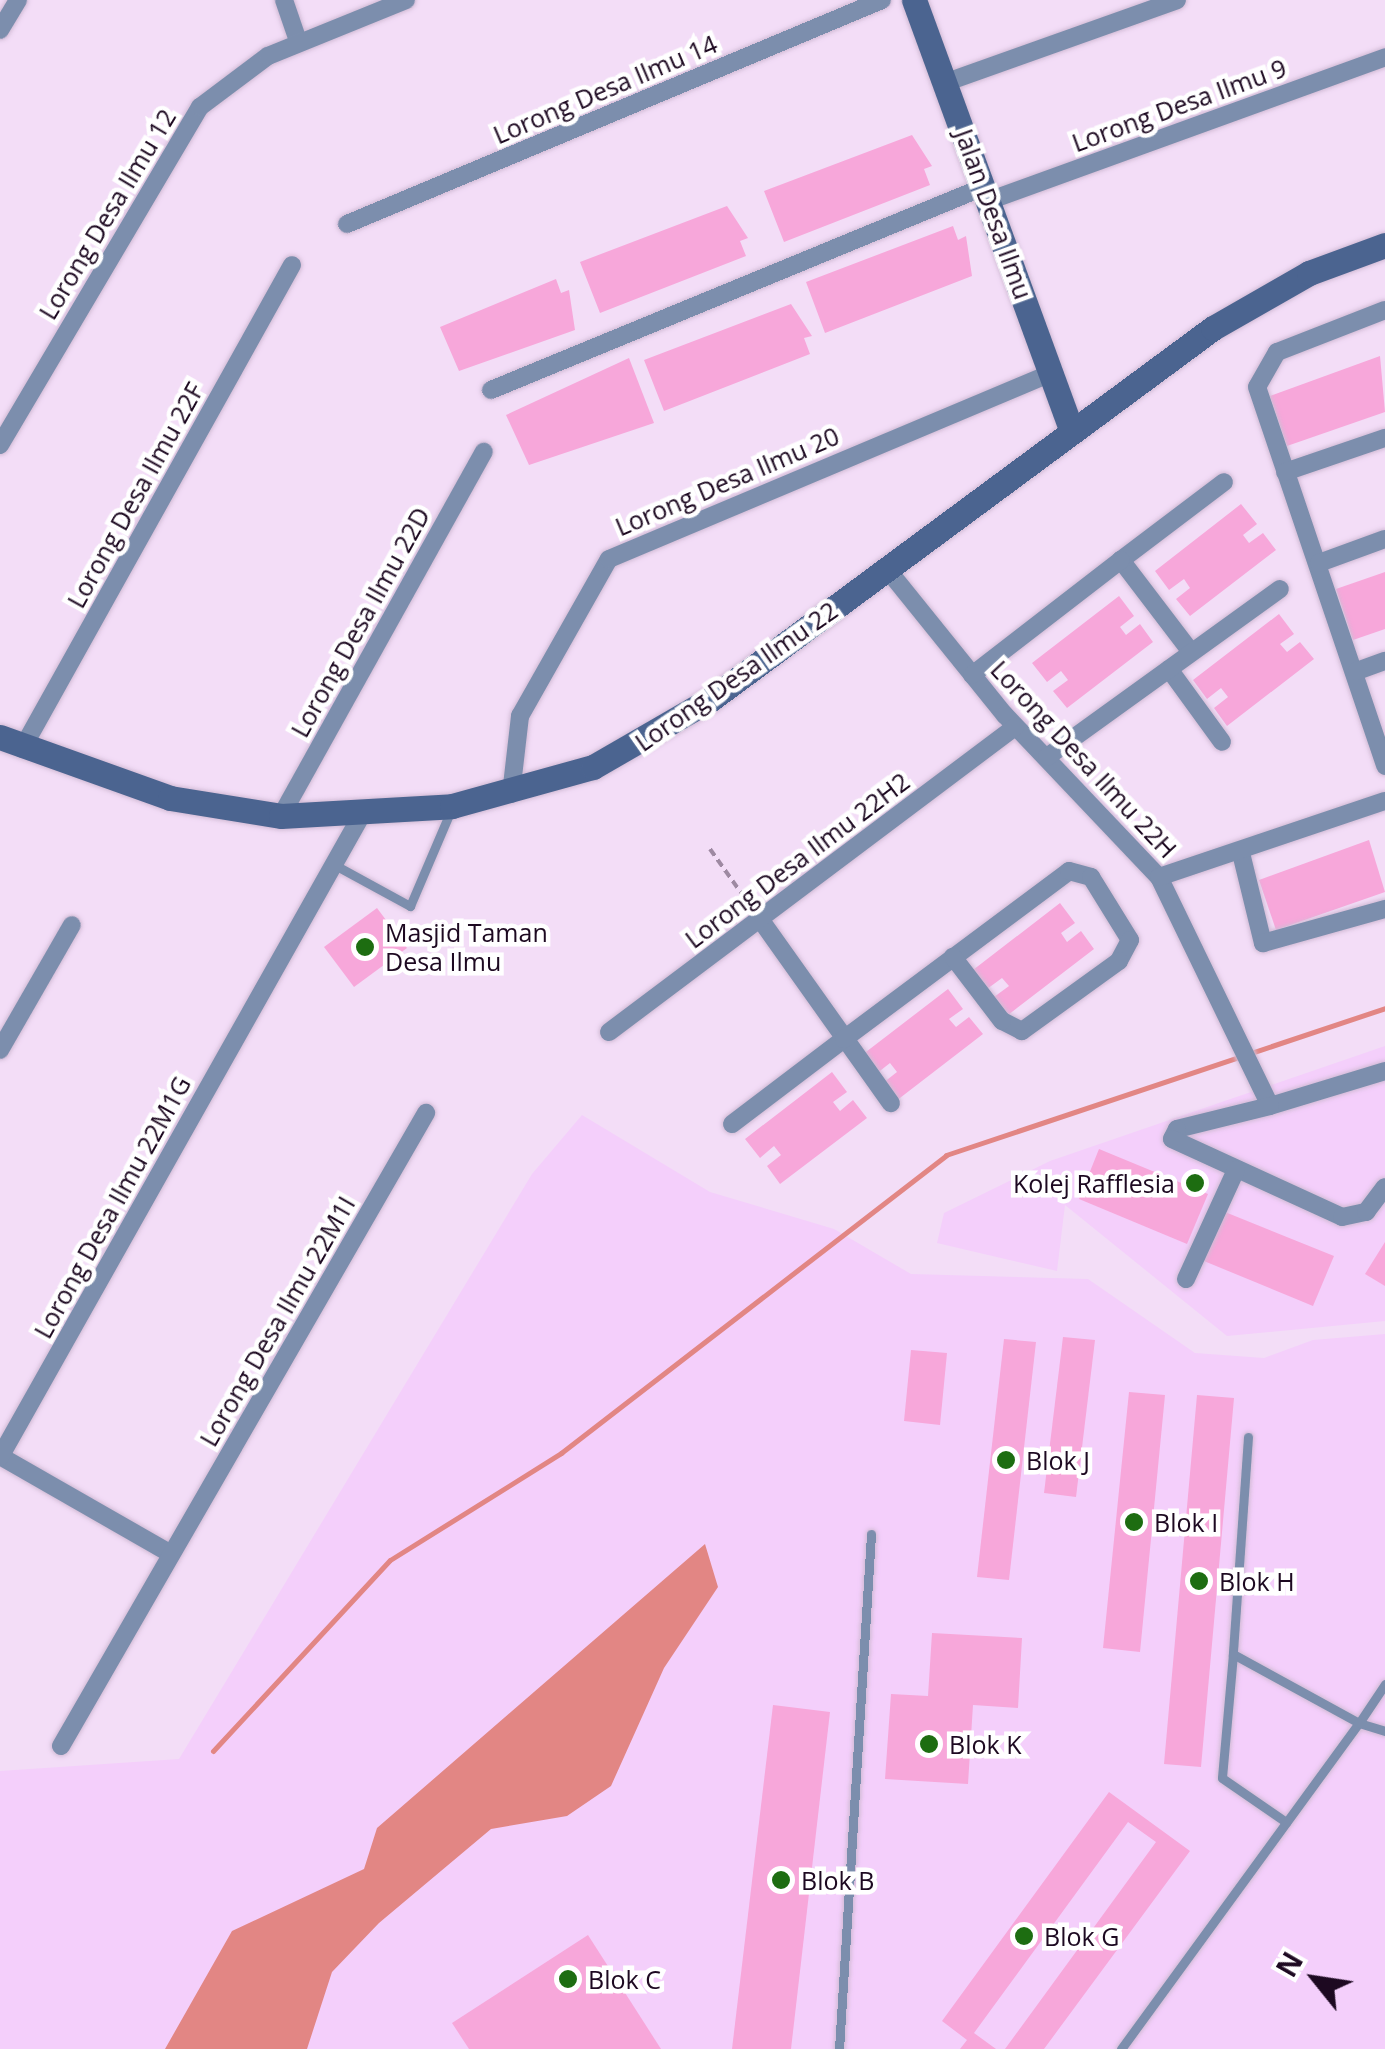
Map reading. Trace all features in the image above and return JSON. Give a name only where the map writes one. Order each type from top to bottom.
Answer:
[{"type":"street","points":[[0,30],[18,0]]},
{"type":"street","points":[[284,0],[298,41]]},
{"type":"street","name":"Lorong Desa Ilmu 12","points":[[0,445],[186,125],[237,76],[298,41],[406,0]]},
{"type":"street","name":"Lorong Desa Ilmu 14","points":[[347,224],[882,0]]},
{"type":"street","name":"Jalan Desa Ilmu","points":[[914,0],[988,193],[1071,429]]},
{"type":"street","points":[[947,82],[1177,0]]},
{"type":"street","name":"Lorong Desa Ilmu 9","points":[[491,390],[988,193],[1385,57]]},
{"type":"street","name":"Lorong Desa Ilmu 22","points":[[11,743],[170,798],[280,816],[361,816],[452,806],[511,794],[633,749],[888,570],[1071,429],[1243,308],[1385,245]]},
{"type":"street","name":"Lorong Desa Ilmu 22F","points":[[11,743],[292,265]]},
{"type":"street","points":[[1385,310],[1265,362],[1256,386],[1357,671],[1385,766]]},
{"type":"street","name":"Lorong Desa Ilmu 20","points":[[511,794],[520,716],[609,560],[1050,374]]},
{"type":"street","points":[[1285,472],[1385,438]]},
{"type":"street","name":"Lorong Desa Ilmu 22D","points":[[280,816],[484,452]]},
{"type":"street","points":[[972,675],[1224,482]]},
{"type":"street","points":[[1319,563],[1385,538]]},
{"type":"street","points":[[1121,560],[1191,652]]},
{"type":"street","name":"Lorong Desa Ilmu 22H","points":[[888,570],[1015,727],[1159,878],[1225,1003],[1270,1106]]},
{"type":"street","points":[[1047,757],[1280,589]]},
{"type":"street","points":[[1357,671],[1385,661]]},
{"type":"street","points":[[1169,670],[1222,742]]},
{"type":"street","name":"Lorong Desa Ilmu 22H2","points":[[609,1032],[1015,727]]},
{"type":"street","points":[[1159,878],[1385,801]]},
{"type":"street","name":"Lorong Desa Ilmu 22M1G","points":[[0,1456],[361,816]]},
{"type":"street","points":[[1241,852],[1263,942],[1385,909]]},
{"type":"street","points":[[732,1124],[844,1039],[953,958],[1074,869],[1091,877],[1130,940],[1119,961],[1022,1031],[1002,1021],[953,958]]},
{"type":"street","points":[[760,919],[890,1103]]},
{"type":"street","points":[[0,1050],[72,926]]},
{"type":"street","points":[[1385,1072],[1174,1130],[1174,1142],[1347,1218],[1366,1212],[1385,1186]]},
{"type":"street","name":"Lorong Desa Ilmu 22M1I","points":[[61,1746],[426,1113]]},
{"type":"street","points":[[1186,1279],[1236,1170]]},
{"type":"street","points":[[0,1456],[172,1554]]},
{"type":"lane","points":[[333,864],[410,906],[452,806]]},
{"type":"lane","points":[[1248,1437],[1222,1778],[1286,1822]]},
{"type":"lane","points":[[838,2049],[871,1534]]},
{"type":"lane","points":[[1233,1654],[1360,1723],[1385,1731]]},
{"type":"lane","points":[[1121,2049],[1385,1684]]},
{"type":"path","points":[[710,850],[760,919]]},
{"type":"shaded area","name":"Kolej Rafflesia","points":[[1385,1046],[1385,1321],[1227,1336],[1065,1205],[1057,1271],[937,1243],[944,1213],[1050,1161]]},
{"type":"shaded area","points":[[582,1115],[710,1192],[834,1229],[911,1274],[1088,1279],[1195,1353],[1264,1358],[1313,1340],[1385,1334],[1385,2049],[0,2049],[0,1771],[179,1759],[532,1174]]},
{"type":"shaded area","points":[[705,1544],[718,1587],[664,1668],[611,1786],[567,1816],[491,1829],[379,1923],[332,1972],[307,2049],[165,2049],[232,1931],[364,1869],[377,1828]]},
{"type":"building","points":[[912,135],[932,166],[924,169],[930,185],[784,242],[764,191]]},
{"type":"building","points":[[727,206],[748,238],[740,241],[746,256],[600,313],[580,262]]},
{"type":"building","points":[[953,226],[958,240],[966,236],[972,276],[825,333],[806,282]]},
{"type":"building","points":[[556,279],[561,293],[569,290],[575,330],[459,371],[440,327]]},
{"type":"building","points":[[791,304],[812,336],[804,338],[810,354],[664,411],[644,360]]},
{"type":"building","points":[[1380,356],[1385,412],[1287,446],[1270,396]]},
{"type":"building","points":[[629,358],[654,423],[529,465],[506,415]]},
{"type":"building","points":[[1241,504],[1257,524],[1243,535],[1249,543],[1263,533],[1276,550],[1190,616],[1176,599],[1190,588],[1184,579],[1169,590],[1155,571]]},
{"type":"building","points":[[1385,572],[1385,629],[1353,640],[1336,589]]},
{"type":"building","points":[[1119,596],[1134,616],[1120,627],[1126,635],[1140,624],[1153,642],[1067,708],[1053,691],[1068,680],[1061,671],[1047,682],[1032,663]]},
{"type":"building","points":[[1279,614],[1294,634],[1280,644],[1287,652],[1300,642],[1314,659],[1227,726],[1214,708],[1228,697],[1221,688],[1207,699],[1193,680]]},
{"type":"building","points":[[1369,840],[1385,892],[1276,930],[1259,880]]},
{"type":"building","points":[[1060,903],[1075,923],[1061,933],[1067,942],[1081,931],[1094,949],[1008,1015],[994,997],[1009,986],[1002,978],[987,989],[973,970]]},
{"type":"building","name":"Masjid Taman Desa Ilmu","points":[[377,908],[407,948],[354,987],[324,947]]},
{"type":"building","points":[[948,989],[963,1009],[949,1019],[956,1027],[969,1017],[983,1034],[896,1101],[883,1083],[897,1072],[890,1063],[876,1074],[862,1055]]},
{"type":"building","points":[[832,1072],[847,1092],[833,1102],[840,1111],[853,1100],[867,1118],[780,1184],[767,1166],[781,1155],[774,1146],[760,1158],[745,1139]]},
{"type":"building","points":[[1099,1149],[1208,1194],[1187,1244],[1079,1199]]},
{"type":"building","points":[[1225,1212],[1334,1256],[1313,1306],[1204,1261]]},
{"type":"building","points":[[1385,1242],[1385,1286],[1365,1274]]},
{"type":"building","points":[[1063,1337],[1095,1340],[1076,1497],[1044,1493]]},
{"type":"building","name":"Blok J","points":[[1004,1339],[1036,1342],[1009,1580],[977,1577]]},
{"type":"building","points":[[911,1350],[947,1353],[940,1425],[904,1421]]},
{"type":"building","name":"Blok I","points":[[1129,1392],[1165,1395],[1140,1652],[1103,1648]]},
{"type":"building","name":"Blok H","points":[[1197,1395],[1234,1398],[1201,1767],[1164,1764]]},
{"type":"building","name":"Blok K","points":[[932,1633],[1022,1638],[1018,1708],[973,1705],[968,1784],[885,1779],[891,1694],[928,1696]]},
{"type":"building","name":"Blok B","points":[[773,1705],[830,1712],[791,2049],[732,2049]]},
{"type":"building","name":"Blok G","points":[[1109,1792],[1190,1851],[1044,2049],[1005,2049],[1156,1842],[1128,1822],[974,2033],[996,2049],[960,2049],[967,2040],[942,2021]]},
{"type":"building","name":"Blok C","points":[[588,1935],[661,2049],[469,2049],[452,2023]]},
{"type":"waterway","points":[[213,1751],[390,1560],[561,1453],[946,1155],[1385,1008]]},
{"type":"place","name":"Masjid Taman Desa Ilmu","points":[[365,947]]},
{"type":"place","name":"Kolej Rafflesia","points":[[1195,1183]]},
{"type":"place","name":"Blok J","points":[[1006,1460]]},
{"type":"place","name":"Blok I","points":[[1134,1522]]},
{"type":"place","name":"Blok H","points":[[1199,1581]]},
{"type":"place","name":"Blok K","points":[[929,1744]]},
{"type":"place","name":"Blok B","points":[[781,1880]]},
{"type":"place","name":"Blok G","points":[[1024,1936]]},
{"type":"place","name":"Blok C","points":[[568,1979]]}]
